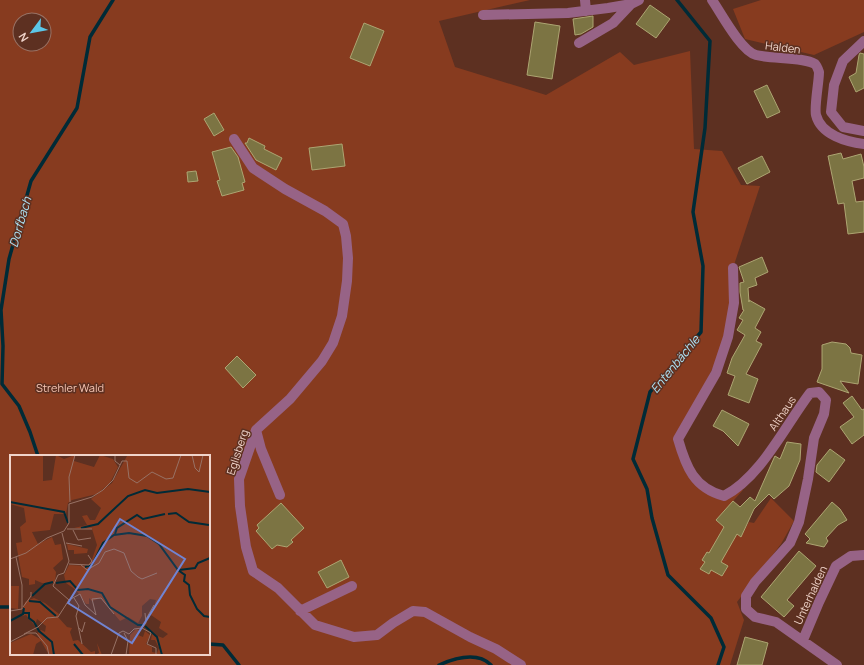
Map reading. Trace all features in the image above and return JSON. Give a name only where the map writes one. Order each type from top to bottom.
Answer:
[{"type":"street","points":[[585,0],[586,11]]},
{"type":"street","name":"Halden","points":[[712,0],[740,43],[754,55],[775,59],[797,60],[814,64],[818,68],[819,72],[816,107],[818,121],[831,134],[839,138],[864,144]]},
{"type":"street","points":[[483,15],[568,13],[635,2]]},
{"type":"street","points":[[579,43],[613,23],[635,2]]},
{"type":"street","points":[[864,41],[843,61],[834,85],[831,112],[842,127],[864,131]]},
{"type":"street","name":"Eglisberg","points":[[234,139],[253,168],[285,189],[325,211],[343,224],[346,236],[348,258],[347,281],[342,316],[333,343],[322,361],[295,394],[256,430],[239,479],[240,506],[246,547],[254,571],[278,588],[315,624],[354,637],[377,634],[413,611],[425,612],[521,665]]},
{"type":"street","name":"Althaus","points":[[733,268],[734,303],[728,337],[716,374],[678,439],[684,458],[693,477],[713,493],[724,496],[732,492],[746,481],[771,450],[810,393],[819,392],[826,400],[824,414],[814,438],[808,479],[799,522],[790,543],[755,582],[746,596],[746,609],[755,617],[776,622],[836,665]]},
{"type":"street","points":[[256,430],[261,449],[280,495]]},
{"type":"street","name":"Unterhalden","points":[[802,640],[818,602],[836,566],[851,556],[864,555]]},
{"type":"street","points":[[300,611],[352,586]]},
{"type":"green space","name":"Strehler Wald","points":[[0,0],[530,0],[439,21],[455,67],[546,95],[620,52],[634,65],[690,51],[694,149],[722,151],[741,185],[760,186],[733,268],[728,337],[678,439],[684,459],[713,493],[743,490],[716,520],[732,534],[734,532],[741,536],[749,522],[754,523],[771,498],[794,521],[781,544],[737,602],[744,620],[730,665],[0,665]]},
{"type":"green space","points":[[761,0],[864,0],[864,32],[814,55],[745,39],[733,9]]},
{"type":"building","points":[[650,5],[670,19],[656,38],[636,24]]},
{"type":"building","points":[[593,16],[593,27],[581,34],[575,35],[573,19]]},
{"type":"building","points":[[535,22],[560,26],[552,79],[527,75]]},
{"type":"building","points":[[364,23],[384,31],[370,66],[350,58]]},
{"type":"building","points":[[860,53],[864,54],[864,88],[856,92],[849,77],[856,73]]},
{"type":"building","points":[[767,85],[780,112],[767,118],[754,91]]},
{"type":"building","points":[[214,113],[224,130],[214,136],[204,119]]},
{"type":"building","points":[[249,138],[265,146],[264,149],[282,158],[276,170],[256,160],[245,143],[247,143]]},
{"type":"building","points":[[342,144],[345,166],[312,170],[309,148]]},
{"type":"building","points":[[231,147],[238,157],[245,182],[242,183],[244,190],[222,196],[217,181],[220,180],[212,152]]},
{"type":"building","points":[[841,153],[843,159],[861,154],[864,167],[864,178],[852,181],[856,202],[864,201],[864,232],[848,234],[844,203],[838,204],[828,156]]},
{"type":"building","points":[[762,156],[770,172],[747,184],[738,168]]},
{"type":"building","points":[[196,171],[198,181],[188,182],[187,172]]},
{"type":"building","points":[[762,257],[768,272],[755,278],[757,285],[748,288],[749,302],[749,300],[765,309],[755,328],[761,332],[756,341],[762,344],[746,374],[758,379],[749,403],[728,395],[735,376],[727,373],[732,358],[745,335],[737,330],[743,320],[739,318],[744,310],[740,292],[740,283],[744,282],[739,267]]},
{"type":"building","points":[[832,342],[846,344],[850,348],[851,353],[862,355],[858,384],[840,381],[849,393],[817,382],[822,369],[822,345]]},
{"type":"building","points":[[237,356],[256,375],[243,388],[225,368]]},
{"type":"building","points":[[852,396],[862,410],[864,409],[864,435],[852,444],[840,427],[854,417],[843,403]]},
{"type":"building","points":[[722,410],[749,424],[738,446],[723,431],[713,426]]},
{"type":"building","points":[[787,442],[801,444],[800,460],[789,486],[774,499],[769,494],[754,509],[741,537],[737,534],[721,562],[728,566],[722,576],[711,570],[709,574],[700,569],[705,562],[702,560],[707,552],[709,553],[724,527],[716,520],[733,501],[740,507],[750,497],[755,501],[775,456],[780,459]]},
{"type":"building","points":[[830,449],[845,460],[829,482],[816,472],[817,465]]},
{"type":"building","points":[[832,502],[840,509],[847,520],[838,525],[826,538],[828,541],[824,547],[806,543],[810,539],[805,534]]},
{"type":"building","points":[[281,503],[304,528],[291,540],[293,542],[287,547],[277,545],[272,549],[256,531],[259,528],[257,525]]},
{"type":"building","points":[[799,551],[816,566],[787,600],[794,606],[784,617],[761,597]]},
{"type":"building","points":[[341,560],[349,577],[327,588],[318,572]]},
{"type":"building","points":[[745,637],[768,643],[762,665],[737,665]]},
{"type":"waterway","name":"Dorfbach","points":[[38,455],[19,406],[2,384],[3,346],[1,310],[9,259],[31,181],[77,108],[90,37],[113,0]]},
{"type":"waterway","name":"Entenbächle","points":[[677,0],[710,41],[705,128],[693,212],[703,266],[701,332],[650,392],[633,459],[647,489],[652,518],[668,575],[711,618],[724,647],[718,665]]},
{"type":"waterway","points":[[0,607],[10,607]]},
{"type":"waterway","name":"Dorfbach","points":[[210,644],[223,645],[239,665]]},
{"type":"waterway","name":"Dorfbach","points":[[439,665],[466,657],[479,658],[491,665]]}]
